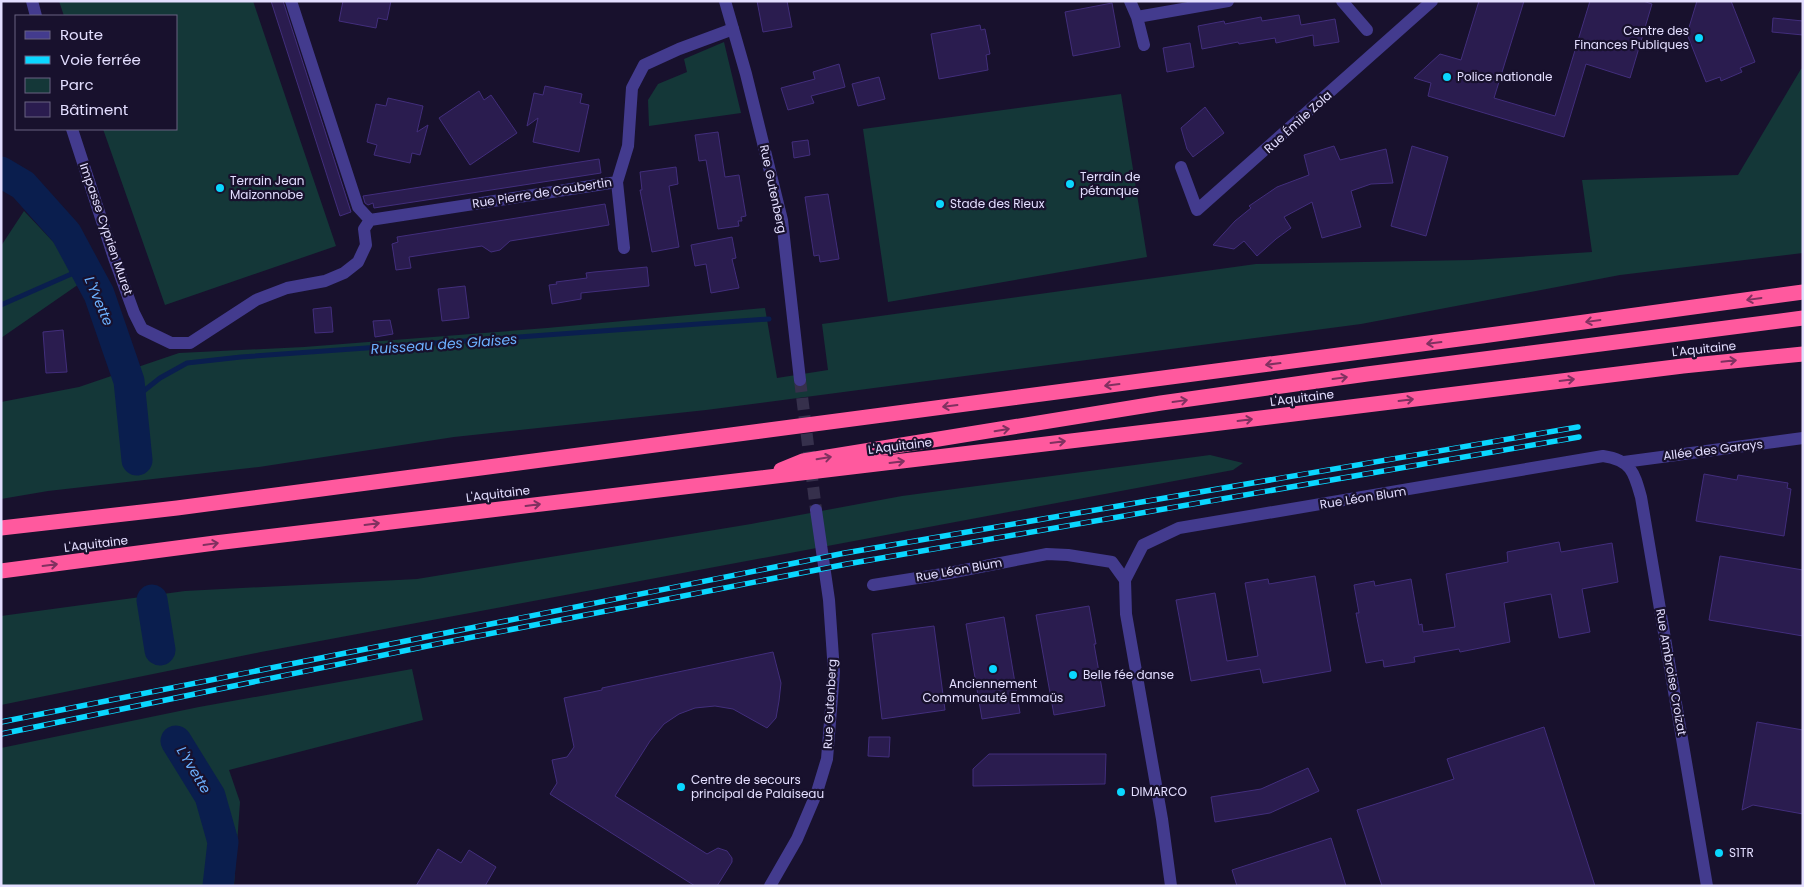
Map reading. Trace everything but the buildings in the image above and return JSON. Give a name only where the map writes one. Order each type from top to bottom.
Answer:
[{"type":"highway","points":[[1,528],[187,506],[1803,292]]},
{"type":"highway","points":[[761,478],[803,461],[1161,404],[1367,374],[1803,318]]},
{"type":"highway","name":"L'Aquitaine","points":[[1,571],[215,543],[1674,367],[1803,354]]},
{"type":"street","points":[[32,1],[36,15]]},
{"type":"street","points":[[291,1],[358,207],[370,220]]},
{"type":"street","name":"Rue Gutenberg","points":[[725,1],[746,74],[782,220],[800,380]]},
{"type":"street","points":[[1130,1],[1144,45]]},
{"type":"street","points":[[1136,17],[1228,1]]},
{"type":"street","points":[[1342,1],[1367,30]]},
{"type":"street","name":"Rue Émile Zola","points":[[1181,167],[1197,210],[1432,1]]},
{"type":"street","name":"Rue Pierre de Coubertin","points":[[370,220],[617,182],[628,146],[632,88],[644,65],[686,46],[733,29]]},
{"type":"street","name":"Impasse Cyprien Muret","points":[[72,130],[134,313],[142,329],[171,343],[190,343],[256,300],[287,288],[325,281],[344,273],[358,262],[366,245],[364,229],[370,220]]},
{"type":"street","points":[[617,182],[624,248]]},
{"type":"street","name":"Allée des Garays","points":[[1624,462],[1803,438]]},
{"type":"street","name":"Rue Léon Blum","points":[[1171,886],[1162,819],[1127,622],[1125,580],[1143,545],[1180,528],[1603,456],[1614,457],[1624,462]]},
{"type":"street","name":"Rue Ambroise Croizat","points":[[1624,462],[1631,469],[1641,497],[1707,886]]},
{"type":"street","name":"Rue Gutenberg","points":[[770,886],[797,840],[817,792],[827,759],[834,672],[828,600],[816,510]]},
{"type":"street","name":"Rue Léon Blum","points":[[873,585],[949,573],[1047,554],[1068,555],[1112,562],[1125,580]]},
{"type":"green space","name":"Terrain Jean Maizonnobe","points":[[59,1],[253,1],[336,246],[165,305],[103,130],[178,130],[178,15],[64,15]]},
{"type":"green space","points":[[724,42],[741,113],[649,126],[648,100],[658,84],[687,72],[684,59]]},
{"type":"green space","points":[[1803,68],[1803,253],[1620,275],[1361,324],[706,410],[454,437],[259,467],[48,491],[1,499],[1,402],[79,387],[179,353],[304,347],[547,328],[765,308],[777,378],[828,370],[822,324],[1256,264],[1472,260],[1592,252],[1582,180],[1738,175]]},
{"type":"green space","points":[[1121,94],[1147,257],[888,302],[863,129]]},
{"type":"green space","points":[[24,211],[59,248],[79,284],[1,338],[1,246]]},
{"type":"green space","points":[[1210,455],[1243,463],[1233,470],[261,652],[1,705],[1,616],[185,591],[417,579],[751,524],[902,496]]},
{"type":"green space","points":[[412,669],[423,720],[229,770],[240,802],[234,886],[1,886],[1,748],[199,707]]},
{"type":"waterway","name":"L'Yvette","points":[[1,172],[23,185],[66,233],[99,294],[129,381],[137,460]]},
{"type":"waterway","points":[[1,305],[85,268]]},
{"type":"waterway","name":"Ruisseau des Glaises","points":[[131,401],[160,378],[187,363],[241,357],[769,319]]},
{"type":"waterway","name":"L'Yvette","points":[[152,600],[160,650]]},
{"type":"waterway","name":"L'Yvette","points":[[176,741],[210,796],[223,842],[218,886]]},
{"type":"tunnel","points":[[800,380],[816,510]]},
{"type":"railway","points":[[1,722],[845,553],[1578,427]]},
{"type":"railway","points":[[1,734],[442,643],[847,564],[1579,437]]},
{"type":"place","name":"Centre des Finances Publiques","points":[[1699,38]]},
{"type":"place","name":"Police nationale","points":[[1447,77]]},
{"type":"place","name":"Terrain de pétanque","points":[[1070,184]]},
{"type":"place","name":"Terrain Jean Maizonnobe","points":[[220,188]]},
{"type":"place","name":"Stade des Rieux","points":[[940,204]]},
{"type":"place","name":"Anciennement Communauté Emmaüs","points":[[993,669]]},
{"type":"place","name":"Belle fée danse","points":[[1073,675]]},
{"type":"place","name":"Centre de secours principal de Palaiseau","points":[[681,787]]},
{"type":"place","name":"DIMARCO","points":[[1121,792]]},
{"type":"place","name":"S1TR","points":[[1719,853]]}]
